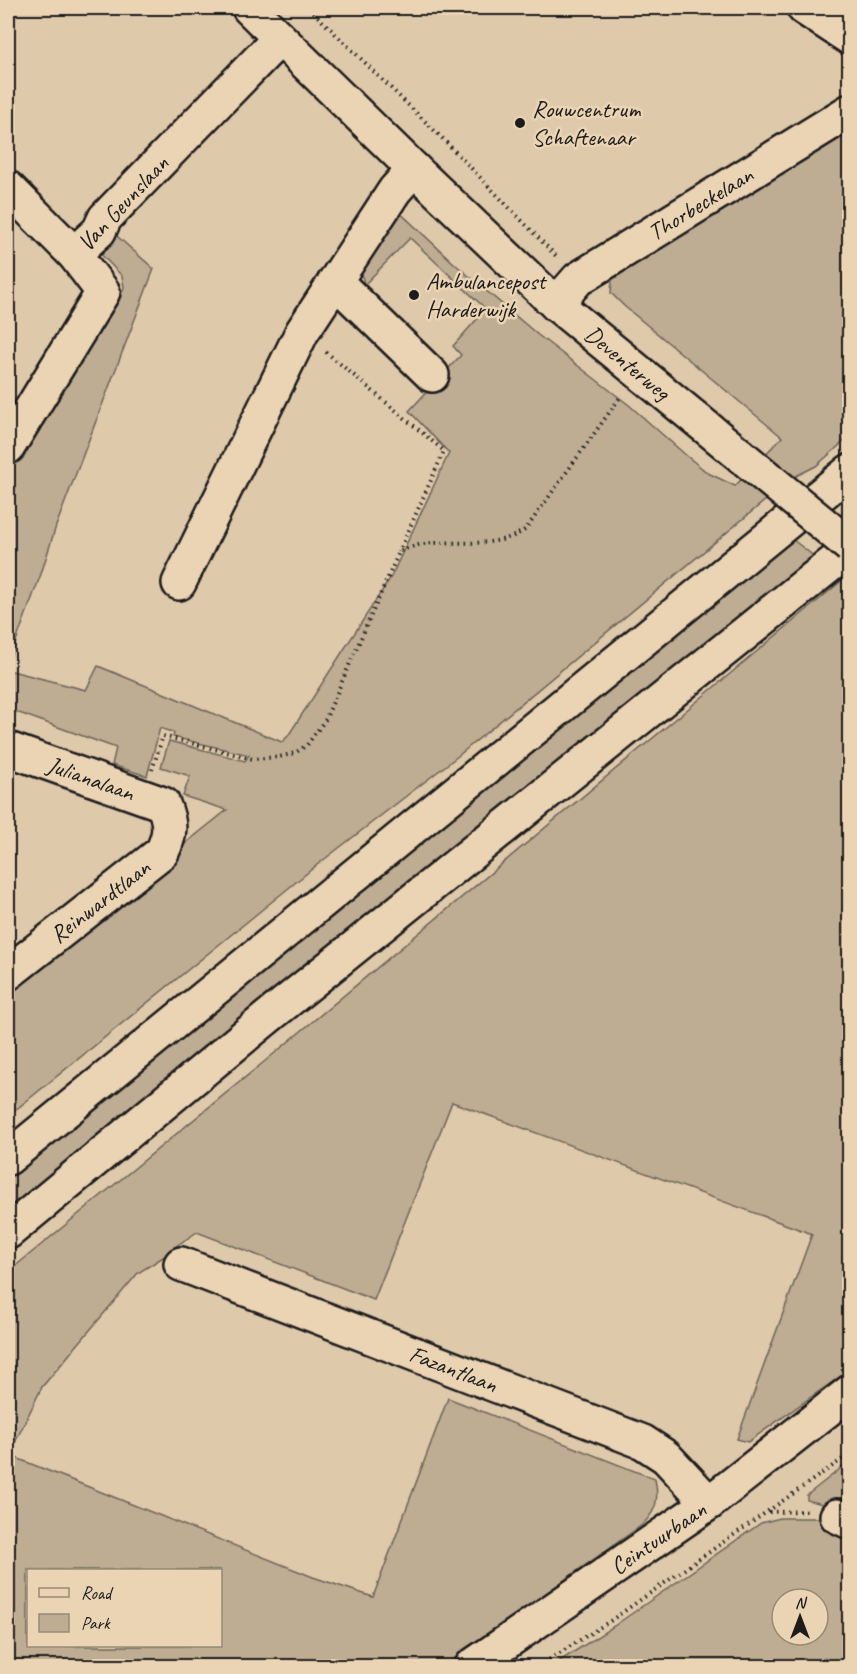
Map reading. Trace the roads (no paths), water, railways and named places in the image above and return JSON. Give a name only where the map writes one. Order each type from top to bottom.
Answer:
[{"type":"main road","name":"Deventerweg","points":[[249,8],[414,170],[556,304],[849,548]]},
{"type":"main road","points":[[804,8],[849,38]]},
{"type":"main road","name":"Van Geunslaan","points":[[8,447],[103,292],[74,254],[99,231],[105,218],[279,39]]},
{"type":"main road","name":"Thorbeckelaan","points":[[556,304],[578,279],[849,111]]},
{"type":"main road","points":[[179,583],[302,332],[395,190],[414,170]]},
{"type":"main road","points":[[8,188],[74,254]]},
{"type":"main road","points":[[335,281],[432,375]]},
{"type":"main road","points":[[8,1158],[849,471]]},
{"type":"main road","points":[[8,1232],[269,1016],[849,548]]},
{"type":"main road","name":"Julianalaan","points":[[8,749],[156,806]]},
{"type":"main road","name":"Reinwardtlaan","points":[[8,973],[162,852],[168,840],[170,828],[156,806]]},
{"type":"main road","name":"Fazantlaan","points":[[182,1264],[643,1442],[666,1456],[709,1503]]},
{"type":"main road","name":"Ceintuurbaan","points":[[472,1666],[709,1503],[846,1393]]},
{"type":"place","name":"Rouwcentrum Schaftenaar","points":[[520,123]]},
{"type":"place","name":"Ambulancepost Harderwijk","points":[[414,295]]}]
